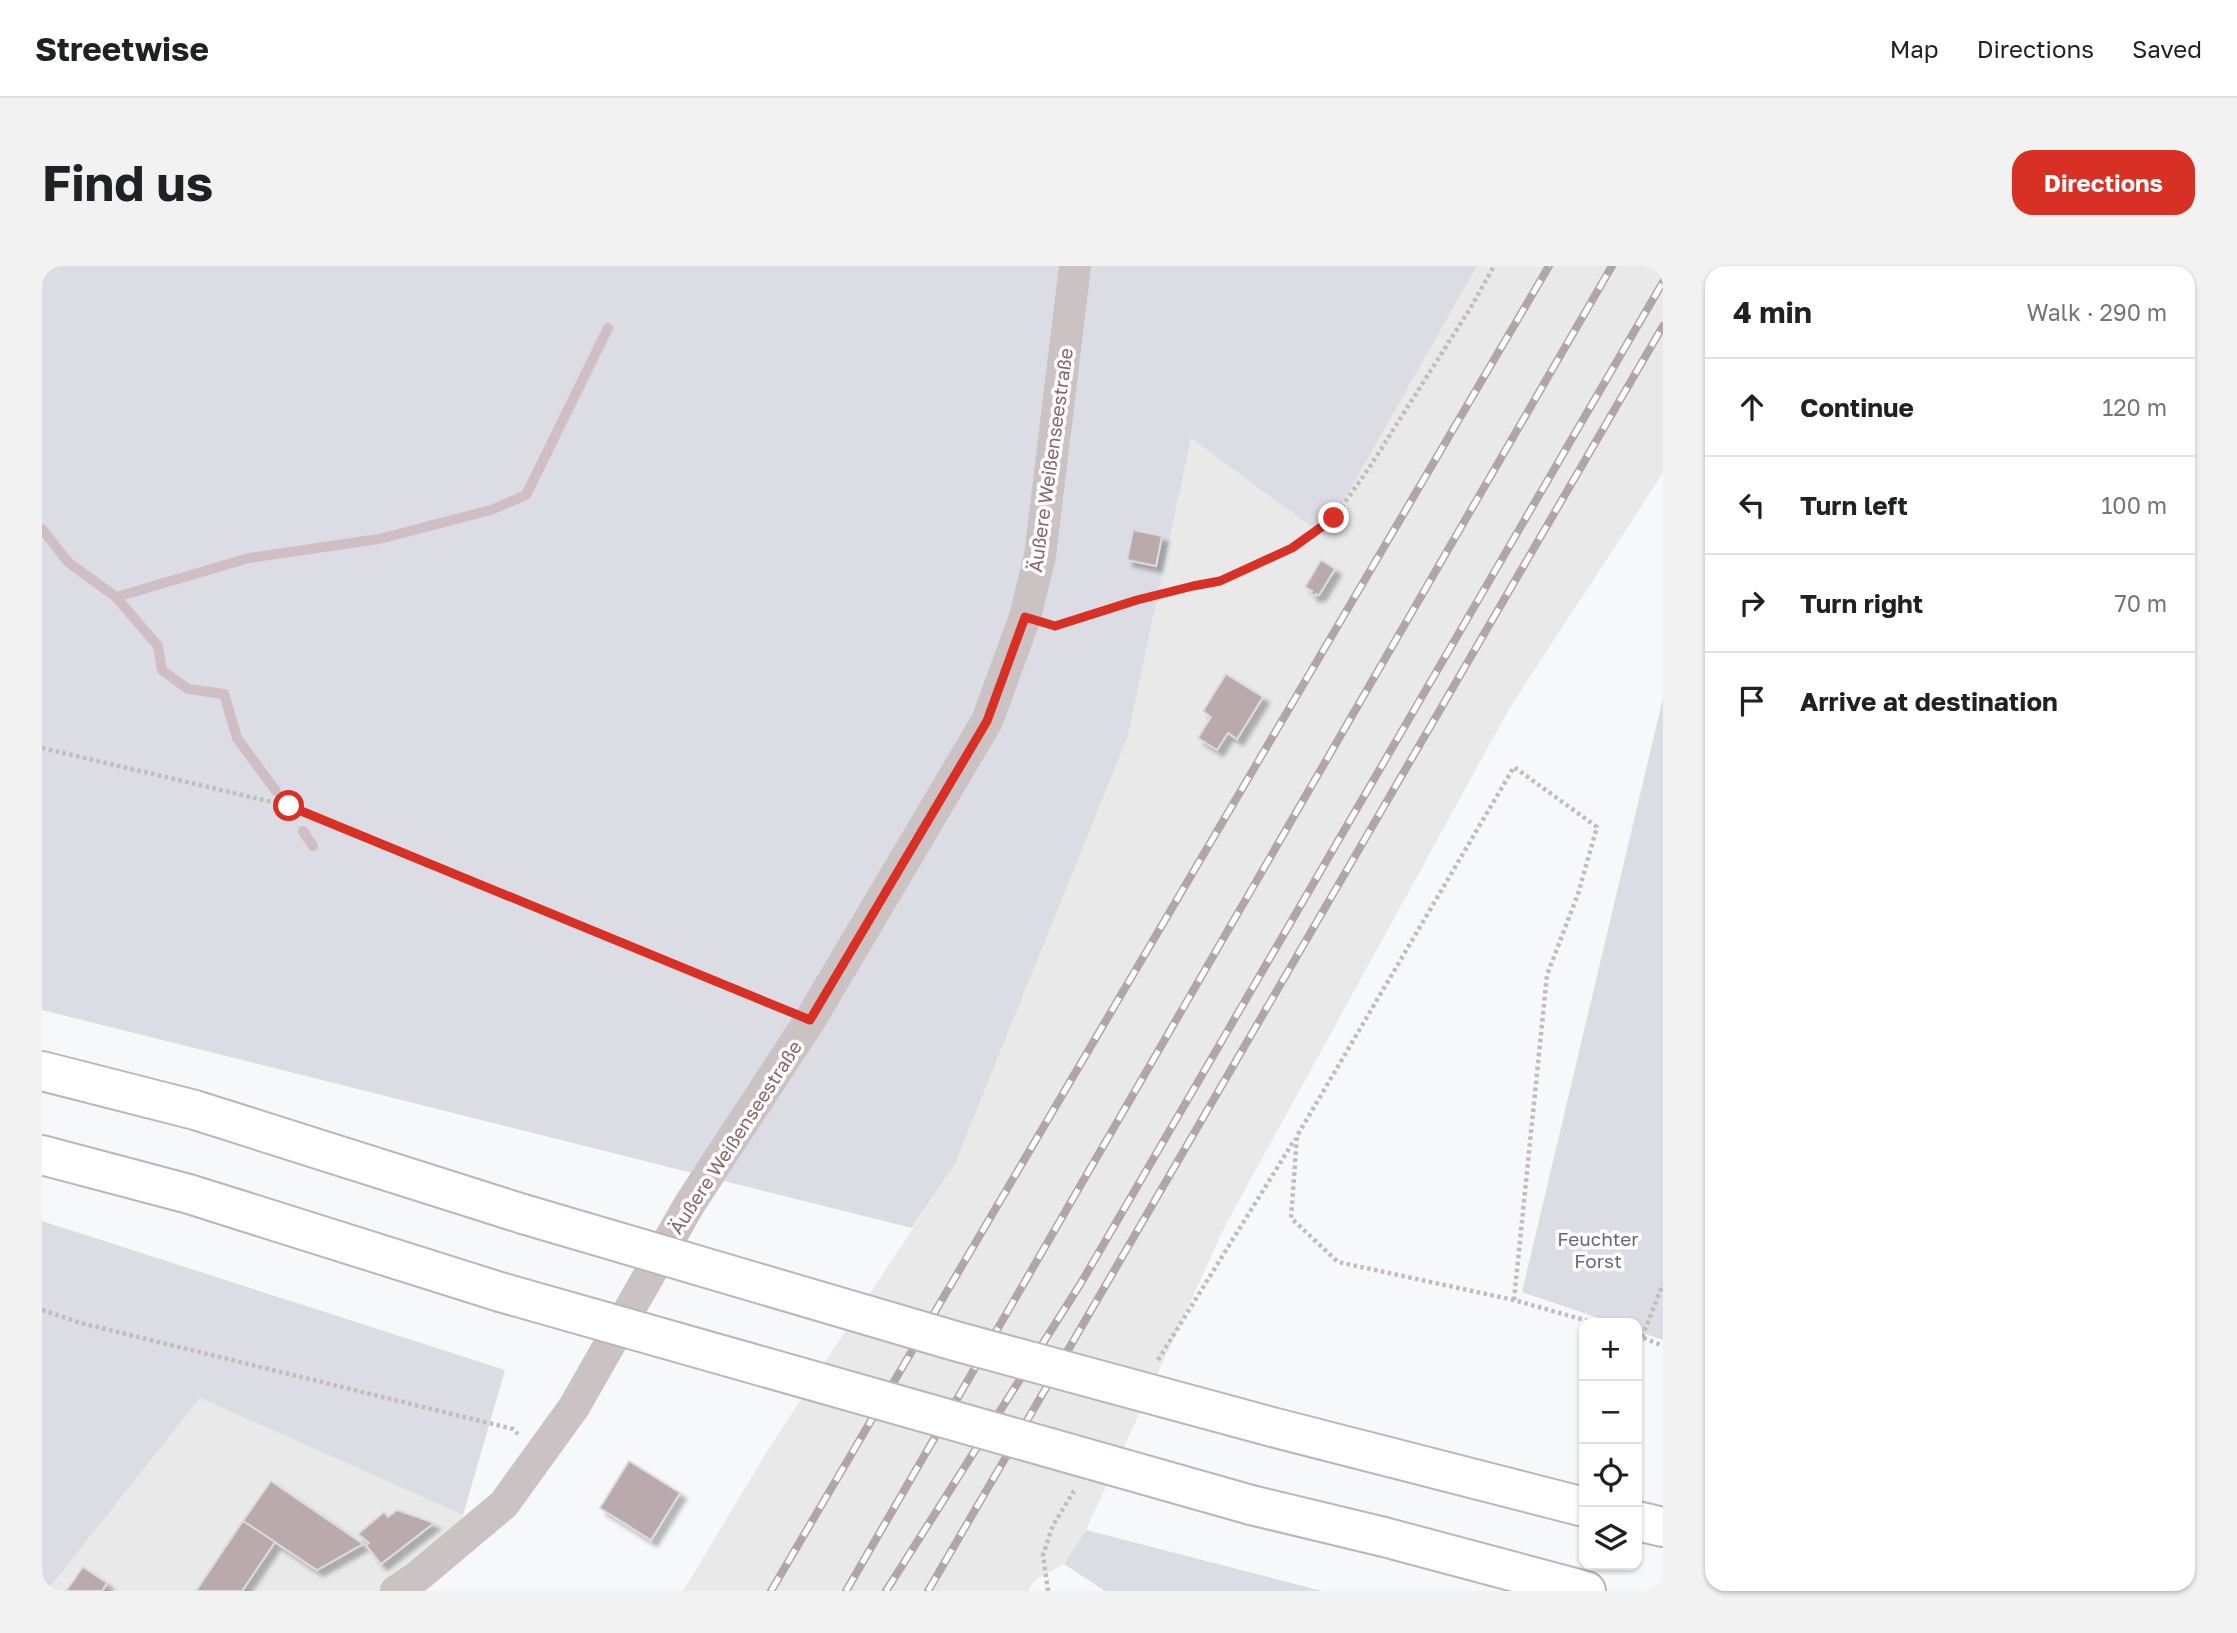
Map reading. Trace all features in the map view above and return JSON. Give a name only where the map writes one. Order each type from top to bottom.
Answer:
[{"type":"highway","points":[[42,1070],[195,1110],[523,1214],[955,1341],[1272,1427],[1579,1506]]},
{"type":"highway","points":[[42,1155],[189,1194],[500,1292],[1251,1505],[1586,1591]]},
{"type":"street","name":"Äußere Weißenseestraße","points":[[396,1591],[417,1577],[504,1504],[574,1407],[689,1205],[810,1020],[987,721],[1025,617],[1040,556],[1075,266]]},
{"type":"path","points":[[1025,617],[1055,626],[1137,600],[1220,581],[1292,548],[1334,518],[1377,457],[1494,266]]},
{"type":"path","points":[[42,748],[289,806],[810,1020]]},
{"type":"path","points":[[1156,1362],[1297,1136],[1514,767],[1597,827],[1578,894],[1547,975],[1514,1300]]},
{"type":"path","points":[[1297,1136],[1290,1218],[1338,1262],[1514,1300],[1579,1318]]},
{"type":"path","points":[[1642,1330],[1663,1284]]},
{"type":"path","points":[[42,1310],[81,1323],[513,1429],[540,1454]]},
{"type":"path","points":[[1642,1337],[1663,1346]]},
{"type":"path","points":[[1048,1591],[1043,1555],[1053,1525],[1075,1490]]},
{"type":"shaded area","points":[[1477,266],[1663,266],[1663,473],[1509,709],[1225,1226],[1086,1530],[1064,1564],[1035,1580],[1028,1591],[683,1591],[771,1445],[955,1164],[1128,736],[1191,437],[1324,536]]},
{"type":"shaded area","points":[[200,1398],[463,1515],[420,1591],[47,1591]]},
{"type":"green space","points":[[42,266],[1477,266],[1324,536],[1191,438],[1128,736],[955,1164],[912,1228],[42,1010]]},
{"type":"green space","name":"Feuchter Forst","points":[[1663,698],[1663,1340],[1642,1333],[1642,1318],[1598,1318],[1522,1292]]},
{"type":"green space","points":[[42,1221],[505,1370],[463,1515],[200,1398],[47,1591],[42,1591]]},
{"type":"green space","points":[[1086,1530],[1322,1591],[1105,1591],[1064,1564]]},
{"type":"building","points":[[1133,530],[1162,536],[1156,566],[1127,560]]},
{"type":"building","points":[[1321,560],[1335,569],[1319,595],[1315,596],[1305,587]]},
{"type":"building","points":[[1226,674],[1263,697],[1237,739],[1228,733],[1217,750],[1198,738],[1211,717],[1203,711]]},
{"type":"building","points":[[629,1461],[680,1493],[651,1540],[600,1508]]},
{"type":"building","points":[[271,1481],[363,1544],[317,1570],[243,1521]]},
{"type":"building","points":[[397,1510],[434,1523],[381,1564],[366,1545],[369,1543],[358,1534],[384,1512],[388,1517]]},
{"type":"building","points":[[243,1521],[275,1542],[242,1591],[196,1591]]},
{"type":"building","points":[[83,1567],[107,1583],[102,1591],[66,1591]]},
{"type":"waterway","points":[[116,597],[249,558],[379,539],[491,510],[526,495],[608,328]]},
{"type":"waterway","points":[[42,529],[68,562],[116,597],[158,646],[162,670],[188,689],[224,694],[237,738],[276,791]]},
{"type":"waterway","points":[[303,831],[313,846]]},
{"type":"railway","points":[[771,1591],[1549,266]]},
{"type":"railway","points":[[846,1591],[1612,266]]},
{"type":"railway","points":[[886,1591],[1081,1283],[1663,282]]},
{"type":"railway","points":[[928,1591],[1663,326]]},
{"type":"route","points":[[289,806],[810,1020],[987,721],[1025,617],[1055,626],[1137,600],[1220,581],[1292,548],[1334,518]]}]
